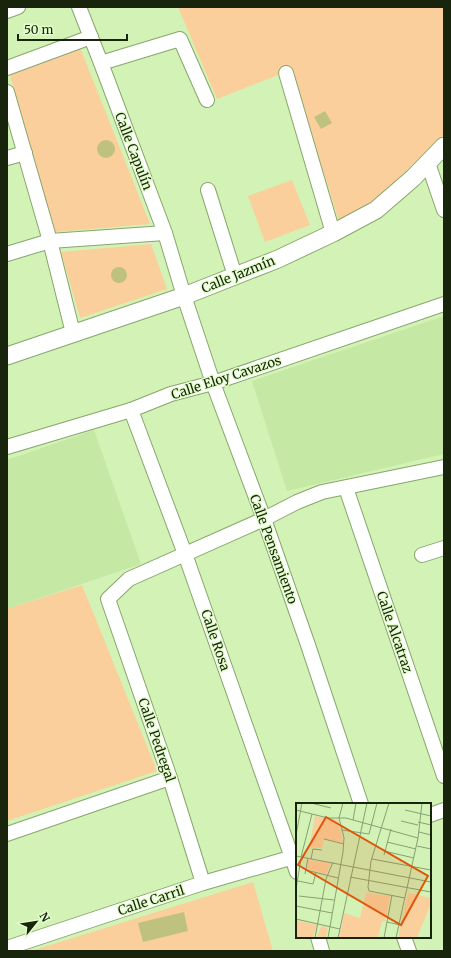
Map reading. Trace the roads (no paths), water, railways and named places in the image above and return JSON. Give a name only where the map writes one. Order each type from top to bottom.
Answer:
[{"type":"street","points":[[7,11],[18,7]]},
{"type":"street","name":"Calle Capulín","points":[[78,7],[101,63],[165,233],[184,296]]},
{"type":"street","points":[[7,68],[90,37]]},
{"type":"street","points":[[101,63],[180,39],[207,100]]},
{"type":"street","points":[[286,73],[333,233]]},
{"type":"street","points":[[7,92],[50,241],[73,333]]},
{"type":"street","name":"Calle Jazmín","points":[[7,356],[184,296],[278,259],[333,233],[376,210],[413,178],[444,146]]},
{"type":"street","points":[[7,158],[25,153]]},
{"type":"street","points":[[428,163],[444,210]]},
{"type":"street","points":[[208,190],[235,276]]},
{"type":"street","points":[[7,254],[50,241],[165,233]]},
{"type":"street","name":"Calle Pensamiento","points":[[184,296],[213,383],[264,519],[311,652],[361,803]]},
{"type":"street","name":"Calle Eloy Cavazos","points":[[7,446],[131,410],[171,394],[213,383],[444,304]]},
{"type":"street","name":"Calle Rosa","points":[[131,410],[295,856]]},
{"type":"street","points":[[185,554],[322,492],[444,467]]},
{"type":"street","name":"Calle Alcatraz","points":[[346,488],[444,776]]},
{"type":"street","points":[[422,555],[444,548]]},
{"type":"street","name":"Calle Pedregal","points":[[185,554],[129,579],[108,599],[170,778],[203,883]]},
{"type":"street","points":[[7,834],[170,778]]},
{"type":"street","points":[[431,815],[444,810]]},
{"type":"street","name":"Calle Carril","points":[[7,948],[203,883],[295,856]]},
{"type":"street","points":[[318,938],[322,951]]},
{"type":"street","points":[[404,938],[409,951]]}]
